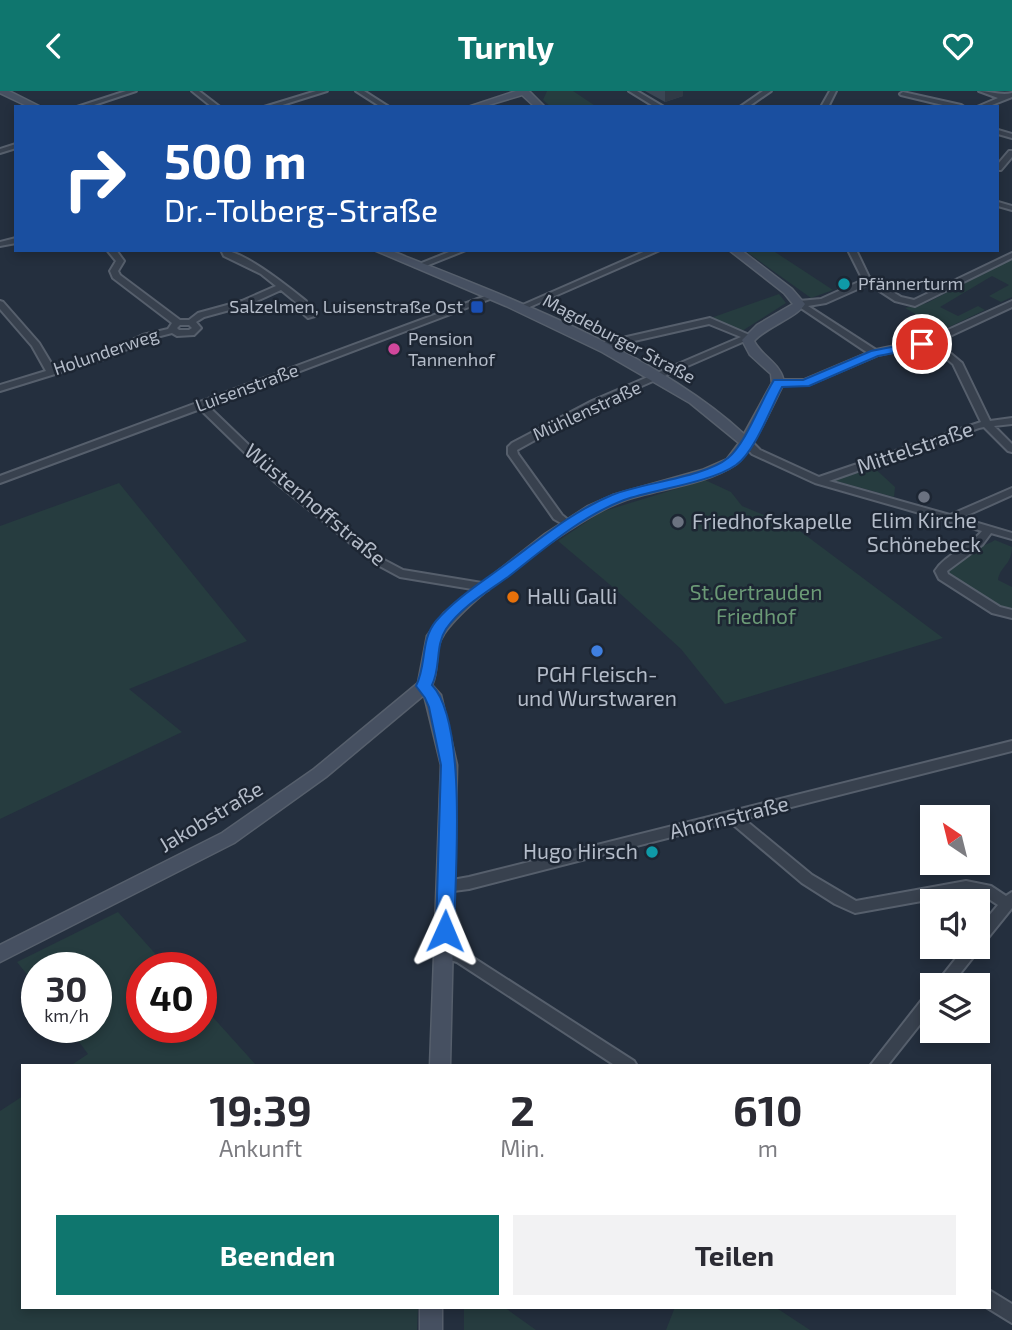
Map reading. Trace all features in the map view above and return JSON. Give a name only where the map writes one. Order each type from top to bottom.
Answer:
[{"type":"street","points":[[2,91],[33,105]]},
{"type":"street","points":[[86,105],[132,91]]},
{"type":"street","points":[[195,91],[214,105]]},
{"type":"street","points":[[274,105],[324,91]]},
{"type":"street","points":[[359,91],[383,105]]},
{"type":"street","points":[[478,105],[524,91],[539,105]]},
{"type":"street","points":[[632,91],[657,105]]},
{"type":"street","points":[[928,105],[938,91]]},
{"type":"street","points":[[982,91],[1003,97]]},
{"type":"street","points":[[746,105],[762,92]]},
{"type":"street","points":[[902,94],[952,105]]},
{"type":"street","points":[[985,105],[1012,95]]},
{"type":"street","points":[[1003,165],[1012,153]]},
{"type":"street","name":"Holunderweg","points":[[113,252],[120,261],[114,271],[116,276],[180,334],[191,333],[197,326],[191,322],[201,315],[245,303],[281,287]]},
{"type":"street","points":[[226,252],[264,272],[303,303],[301,308],[311,316]]},
{"type":"street","name":"Magdeburger Straße","points":[[384,252],[522,307],[599,346],[688,395],[756,451],[819,481],[1012,536]]},
{"type":"street","points":[[418,266],[456,252]]},
{"type":"street","points":[[522,307],[651,252]]},
{"type":"street","points":[[737,252],[788,291],[799,304],[875,353]]},
{"type":"street","points":[[853,252],[861,273],[869,281],[898,299],[915,303],[1012,255]]},
{"type":"street","points":[[799,304],[823,301],[869,281]]},
{"type":"street","name":"Luisenstraße","points":[[0,480],[494,296]]},
{"type":"street","points":[[0,304],[36,345],[51,371]]},
{"type":"street","points":[[749,337],[768,323],[796,309],[799,304]]},
{"type":"street","points":[[778,383],[805,383],[875,353],[931,341],[1012,304]]},
{"type":"street","points":[[599,346],[710,321],[749,337]]},
{"type":"street","name":"Holunderweg","points":[[0,388],[107,355],[175,327]]},
{"type":"street","points":[[440,1064],[448,758],[433,695],[424,686],[428,678],[431,645],[440,626],[484,587],[568,524],[618,498],[722,467],[735,460],[778,383],[774,370],[750,348],[749,337]]},
{"type":"street","name":"Mühlenstraße","points":[[568,524],[558,517],[512,449],[594,403],[659,378],[749,337]]},
{"type":"street","points":[[931,341],[953,357],[964,371],[988,426],[1012,449]]},
{"type":"street","name":"Wüstenhoffstraße","points":[[202,405],[288,488],[380,562],[400,572],[484,587]]},
{"type":"street","name":"Mittelstraße","points":[[819,481],[978,425],[988,426],[1012,421]]},
{"type":"street","points":[[950,519],[1012,491]]},
{"type":"street","points":[[988,530],[978,543],[944,566],[941,571],[943,576],[990,606],[1012,614]]},
{"type":"street","name":"Jakobstraße","points":[[0,954],[228,838],[320,773],[424,686]]},
{"type":"street","name":"Ahornstraße","points":[[446,886],[482,880],[1012,746]]},
{"type":"street","points":[[733,817],[756,839],[838,901],[855,907],[966,887],[986,890],[1009,901],[990,925]]},
{"type":"street","points":[[445,953],[461,957],[626,1064]]},
{"type":"street","points":[[952,973],[963,959]]},
{"type":"street","points":[[880,1064],[920,1013]]},
{"type":"street","points":[[991,1300],[1012,1314]]},
{"type":"street","points":[[431,1309],[431,1330]]},
{"type":"green space","points":[[547,91],[573,91],[594,105],[549,105],[543,100]]},
{"type":"green space","points":[[747,252],[775,252],[833,290],[811,298]]},
{"type":"green space","points":[[1012,258],[1012,297],[1001,302],[989,296],[1009,285],[992,276],[940,307],[958,316],[978,306],[985,310],[943,330],[905,308],[927,303]]},
{"type":"green space","points":[[779,294],[786,303],[739,333],[708,319]]},
{"type":"green space","points":[[871,465],[895,487],[894,497],[825,478]]},
{"type":"green space","name":"St.Gertrauden Friedhof","points":[[705,480],[731,492],[742,506],[796,528],[943,638],[725,704],[681,649],[558,541],[601,512]]},
{"type":"green space","points":[[119,483],[247,641],[129,689],[182,732],[0,819],[0,526]]},
{"type":"green space","points":[[995,540],[1012,547],[1010,558],[998,580],[1012,587],[1012,612],[998,608],[945,574],[948,567],[960,557]]},
{"type":"green space","points":[[118,912],[154,952],[126,952],[126,1043],[217,1043],[217,1022],[255,1064],[73,1064],[88,1054],[80,1043],[112,1043],[112,952],[37,952]]},
{"type":"green space","points":[[21,1097],[21,1309],[418,1309],[417,1330],[0,1330],[0,1111]]},
{"type":"green space","points":[[464,1309],[507,1309],[536,1330],[464,1330]]},
{"type":"green space","points":[[674,1309],[778,1309],[810,1330],[666,1330]]},
{"type":"place","name":"Pfännerturm","points":[[844,284]]},
{"type":"place","name":"Salzelmen, Luisenstraße Ost","points":[[477,307]]},
{"type":"place","name":"Pension Tannenhof","points":[[394,349]]},
{"type":"place","name":"Elim Kirche Schönebeck","points":[[924,497]]},
{"type":"place","name":"Friedhofskapelle","points":[[678,522]]},
{"type":"place","name":"Halli Galli","points":[[513,597]]},
{"type":"place","name":"PGH Fleisch- und Wurstwaren","points":[[597,651]]},
{"type":"place","name":"Hugo Hirsch","points":[[652,852]]},
{"type":"route","points":[[445,931],[449,765],[445,737],[433,695],[424,686],[428,678],[431,645],[440,626],[465,601],[579,516],[632,493],[707,473],[732,462],[743,449],[778,383],[805,383],[875,353],[922,344]]}]
